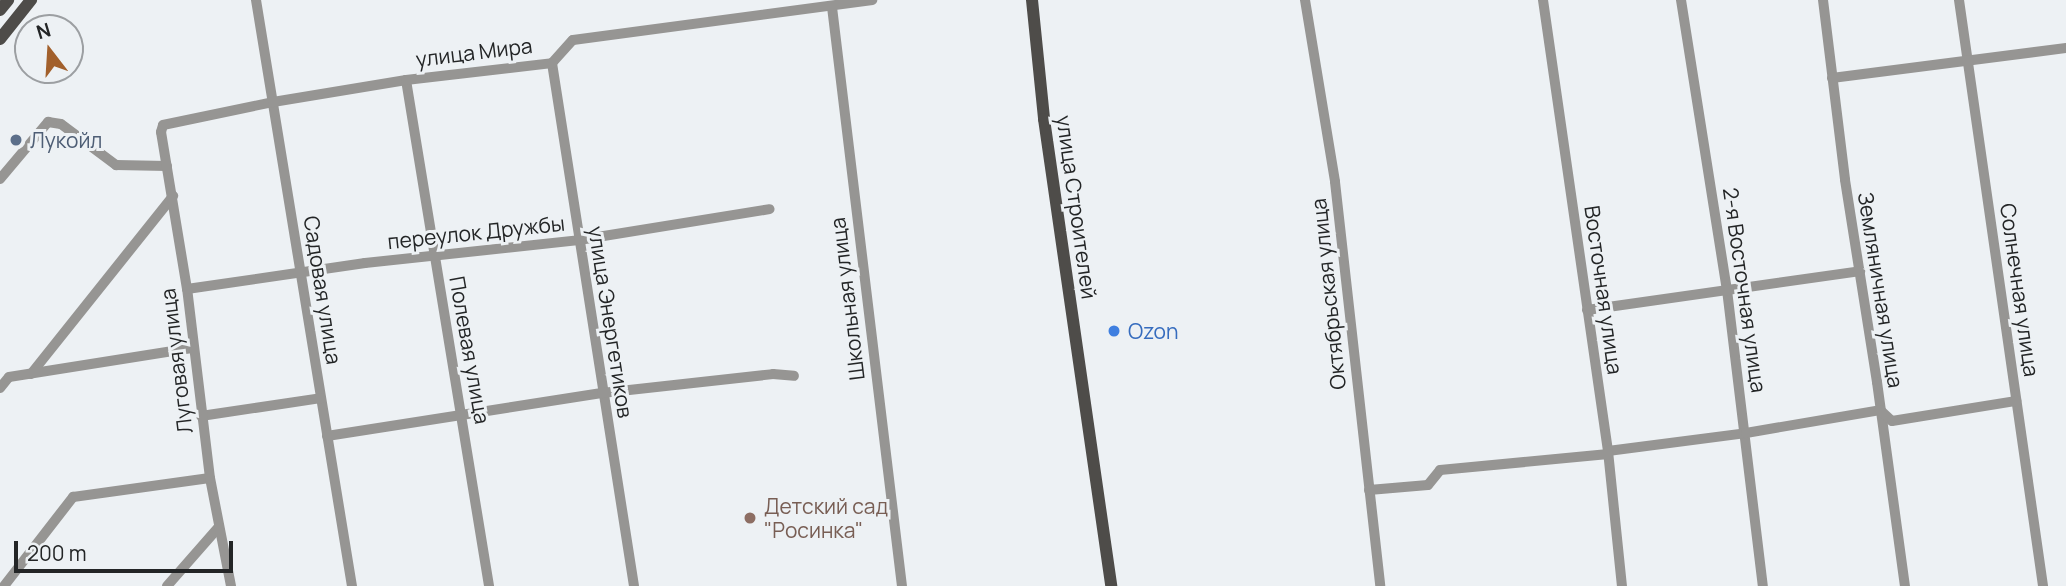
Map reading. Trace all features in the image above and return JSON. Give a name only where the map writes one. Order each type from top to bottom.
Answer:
[{"type":"main road","points":[[0,10],[8,0]]},
{"type":"main road","points":[[0,39],[31,0]]},
{"type":"main road","name":"улица Строителей","points":[[1032,0],[1044,119],[1111,586]]},
{"type":"street","name":"Садовая улица","points":[[256,0],[352,586]]},
{"type":"street","name":"улица Мира","points":[[161,131],[163,125],[170,122],[273,102],[406,80],[552,63],[573,40],[872,0]]},
{"type":"street","name":"Октябрьская улица","points":[[1305,0],[1335,182],[1380,586]]},
{"type":"street","name":"Восточная улица","points":[[1543,0],[1608,452],[1622,586]]},
{"type":"street","name":"2-я Восточная улица","points":[[1681,0],[1727,290],[1763,586]]},
{"type":"street","name":"Земляничная улица","points":[[1823,0],[1905,586]]},
{"type":"street","name":"Солнечная улица","points":[[1959,0],[2043,586]]},
{"type":"street","name":"Школьная улица","points":[[832,7],[902,586]]},
{"type":"street","points":[[1832,78],[2066,48]]},
{"type":"street","name":"улица Энергетиков","points":[[552,63],[634,586]]},
{"type":"street","name":"Полевая улица","points":[[406,80],[489,586]]},
{"type":"street","points":[[0,179],[48,122],[61,124],[106,161],[116,165],[167,166]]},
{"type":"street","name":"Луговая улица","points":[[161,131],[187,289],[192,348],[210,478],[231,586]]},
{"type":"street","points":[[31,374],[173,196]]},
{"type":"street","name":"переулок Дружбы","points":[[187,289],[365,263],[435,258],[579,240],[770,209]]},
{"type":"street","points":[[1587,310],[1860,271]]},
{"type":"street","points":[[0,388],[9,377],[192,348]]},
{"type":"street","points":[[327,436],[602,393],[773,374],[794,376]]},
{"type":"street","points":[[201,416],[321,398]]},
{"type":"street","points":[[1368,491],[1428,485],[1440,470],[1608,452],[1746,433],[1880,410],[1892,421],[2016,401]]},
{"type":"street","points":[[4,586],[73,497],[210,478]]},
{"type":"street","points":[[167,586],[218,527]]},
{"type":"place","name":"Лукойл","points":[[16,140]]},
{"type":"place","name":"Ozon","points":[[1114,331]]},
{"type":"place","name":"Детский сад \"Росинка\"","points":[[750,518]]}]
